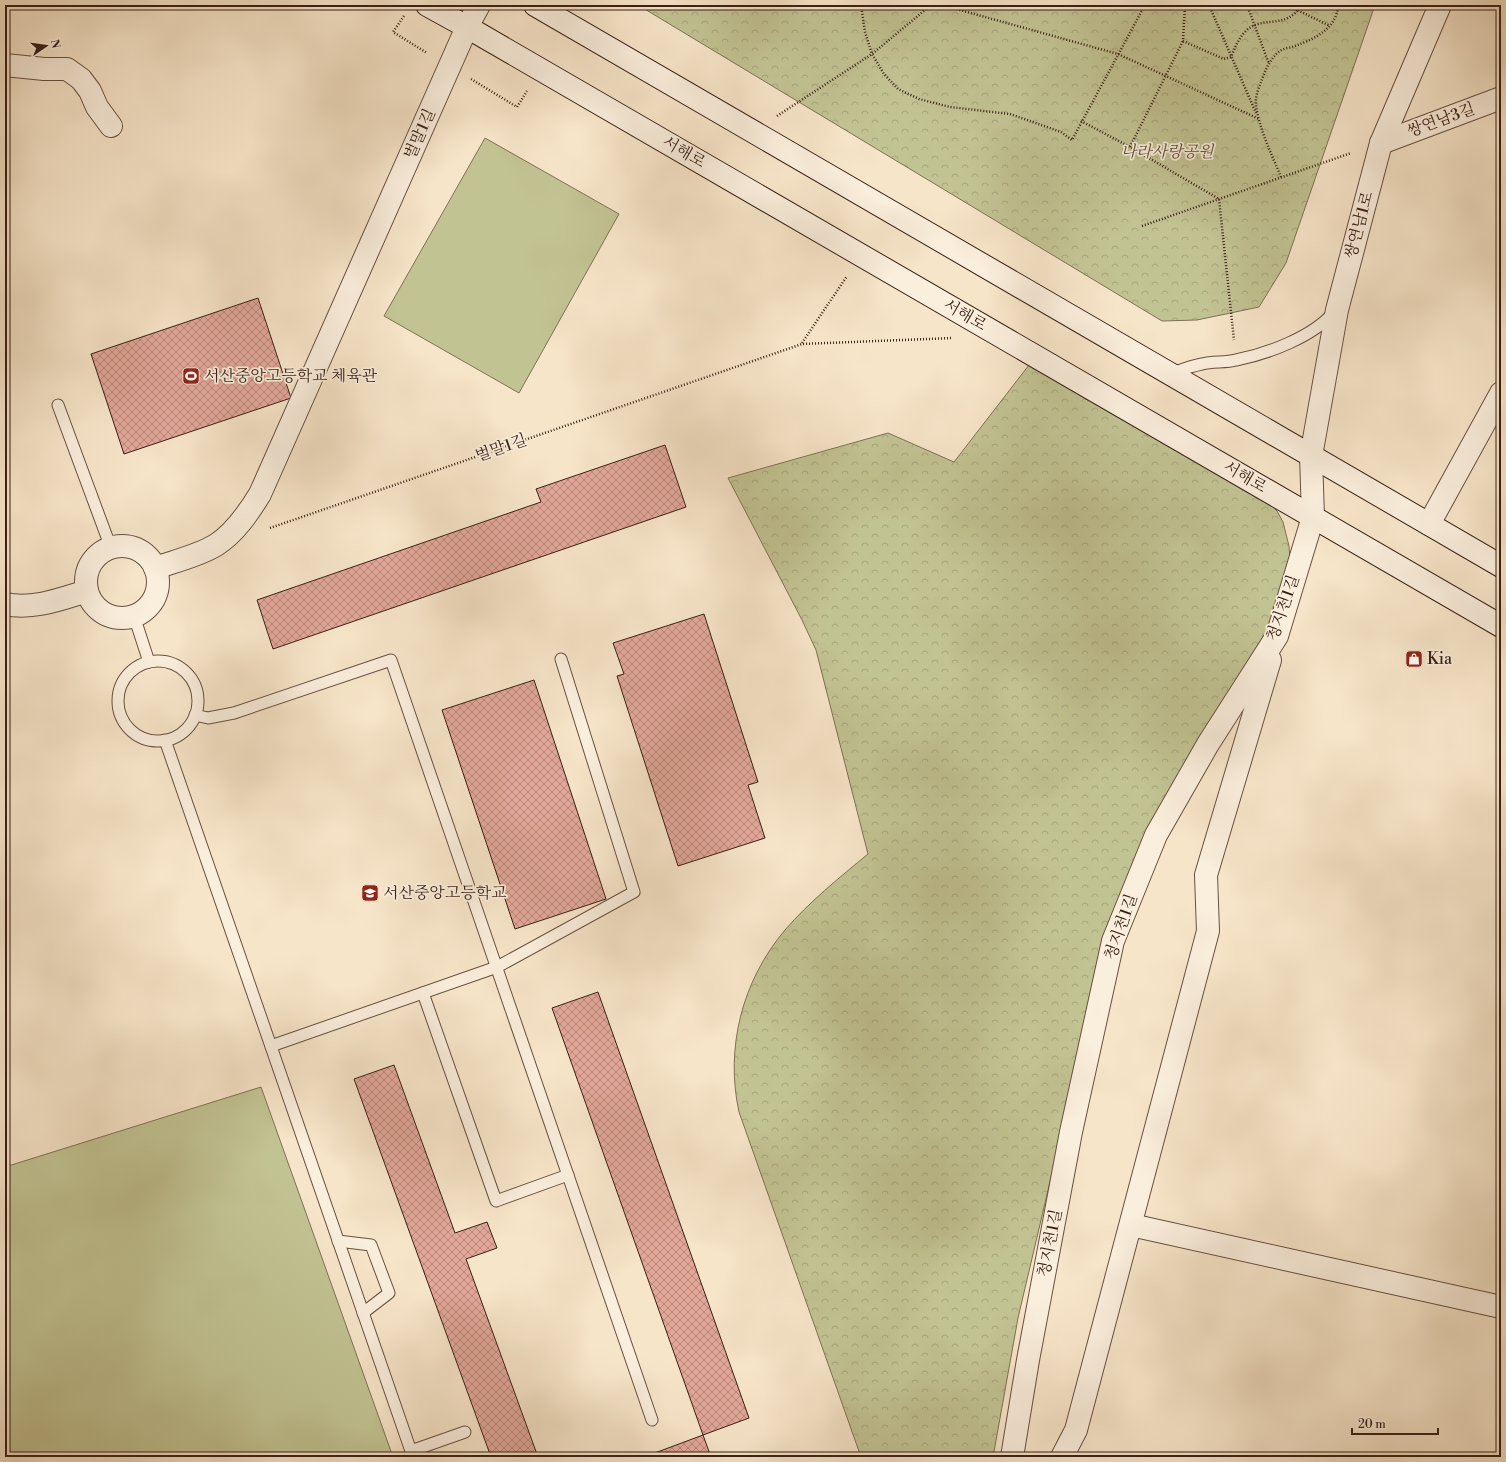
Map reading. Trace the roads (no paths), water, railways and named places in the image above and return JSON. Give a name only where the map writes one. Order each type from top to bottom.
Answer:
[{"type":"street","name":"서해로","points":[[427,5],[467,26],[1501,626]]},
{"type":"street","name":"벌말1길","points":[[155,568],[201,552],[222,541],[241,522],[266,484],[467,26],[479,5]]},
{"type":"street","points":[[535,5],[1501,566]]},
{"type":"street","name":"쌍연남1로","points":[[1311,456],[1337,310],[1380,143],[1440,5]]},
{"type":"street","points":[[5,65],[44,69],[67,69],[81,79],[90,91],[97,107],[111,126]]},
{"type":"street","name":"쌍연남3길","points":[[1380,143],[1501,98]]},
{"type":"street","points":[[1429,524],[1498,404]]},
{"type":"street","name":"청지천1길","points":[[1012,1457],[1028,1360],[1071,1132],[1113,941],[1156,835],[1208,744],[1277,636],[1313,517],[1311,456]]},
{"type":"street","points":[[124,546],[137,550],[145,554],[155,568],[158,588],[155,596],[144,611],[134,616],[120,619],[104,614],[95,606],[87,592],[86,578],[90,565],[99,554],[111,548],[124,546]]},
{"type":"street","points":[[5,604],[14,606],[28,606],[87,592]]},
{"type":"street","points":[[1062,1457],[1076,1430],[1208,931],[1206,875],[1277,636]]},
{"type":"street","points":[[1131,1225],[1501,1307]]},
{"type":"lane","points":[[1170,374],[1204,363],[1236,360],[1300,338],[1321,325],[1337,310]]},
{"type":"lane","points":[[58,405],[111,548]]},
{"type":"lane","points":[[134,616],[149,662]]},
{"type":"lane","points":[[271,1046],[497,967],[634,892],[561,659]]},
{"type":"lane","points":[[195,715],[208,718],[234,713],[391,660],[652,1420]]},
{"type":"lane","points":[[155,661],[168,662],[180,668],[187,674],[197,695],[195,715],[185,730],[175,737],[165,740],[150,740],[133,732],[128,728],[121,717],[118,705],[119,693],[126,676],[136,667],[155,661]]},
{"type":"lane","points":[[165,740],[412,1454],[465,1432]]},
{"type":"lane","points":[[422,993],[496,1201],[568,1176]]},
{"type":"lane","points":[[338,1242],[371,1245],[388,1294],[363,1313]]},
{"type":"place","name":"서산중앙고등학교 체육관","points":[[191,376]]},
{"type":"place","name":"Kia","points":[[1414,659]]},
{"type":"place","name":"서산중앙고등학교","points":[[370,893]]},
{"type":"park label","name":"나라사랑공원","points":[[1167,152]]}]
